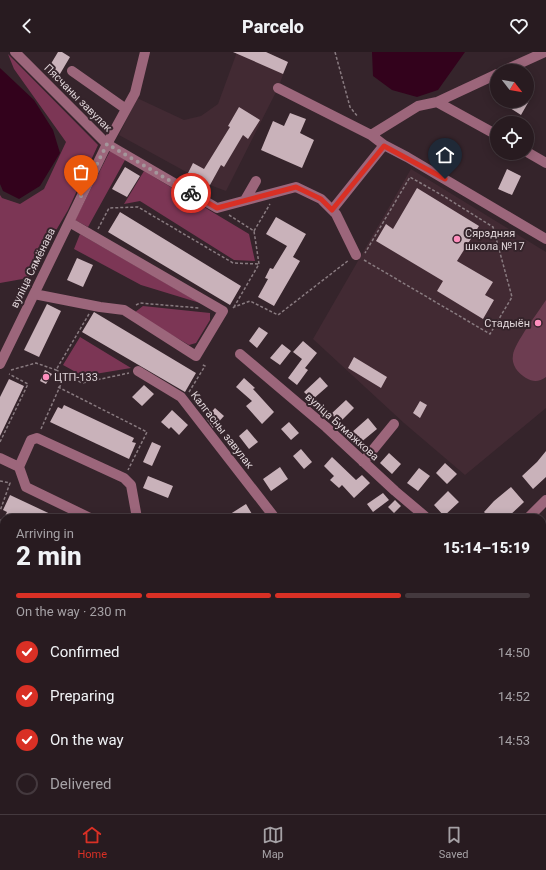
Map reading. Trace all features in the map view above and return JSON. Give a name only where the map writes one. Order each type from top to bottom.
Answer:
[{"type":"street","name":"Пясчаны завулак","points":[[15,52],[107,144],[217,208]]},
{"type":"street","name":"вуліца Сямёнава","points":[[0,364],[107,144],[135,93],[145,52]]},
{"type":"street","points":[[518,64],[544,52]]},
{"type":"street","points":[[72,71],[126,109]]},
{"type":"street","points":[[371,135],[418,106],[437,102],[490,77]]},
{"type":"street","points":[[278,88],[371,135],[384,146],[407,157],[546,239]]},
{"type":"street","points":[[437,102],[490,132]]},
{"type":"street","points":[[332,210],[384,146]]},
{"type":"street","points":[[534,156],[546,163]]},
{"type":"street","points":[[245,200],[256,181]]},
{"type":"street","points":[[217,208],[296,187],[321,199],[336,214],[359,257]]},
{"type":"street","points":[[34,294],[100,307],[124,310],[196,356],[223,311],[69,222]]},
{"type":"street","name":"вуліца Бумажкова","points":[[240,354],[326,427],[422,514]]},
{"type":"street","name":"Калгасны завулак","points":[[138,371],[181,397],[272,514]]},
{"type":"street","points":[[364,462],[394,424]]},
{"type":"street","points":[[82,514],[26,487],[19,467],[31,440],[37,438],[124,478],[131,485],[136,514]]},
{"type":"street","points":[[0,458],[19,467]]},
{"type":"street","points":[[532,514],[546,500]]},
{"type":"path","points":[[335,52],[350,107],[358,118]]},
{"type":"path","points":[[250,301],[278,315],[359,257],[410,177],[445,196],[493,227],[512,297],[490,334],[359,257]]},
{"type":"path","points":[[223,311],[234,307],[259,264],[254,231],[276,192]]},
{"type":"path","points":[[94,237],[109,208],[138,207],[233,263],[259,264]]},
{"type":"path","points":[[217,208],[254,231]]},
{"type":"path","points":[[126,312],[140,303],[200,308]]},
{"type":"path","points":[[56,370],[91,310]]},
{"type":"path","points":[[11,370],[36,363],[56,370],[82,383],[138,371]]},
{"type":"path","points":[[0,442],[28,384],[9,374]]},
{"type":"path","points":[[37,438],[58,387],[65,375]]},
{"type":"path","points":[[58,387],[147,432],[124,478]]},
{"type":"path","points":[[0,481],[10,484],[0,511]]},
{"type":"shaded area","points":[[237,52],[266,52],[288,62],[278,88],[226,191],[210,185],[119,135],[137,98],[184,120],[201,116],[218,104]]},
{"type":"shaded area","points":[[372,52],[465,52],[438,90],[417,97],[392,90],[373,76]]},
{"type":"shaded area","points":[[8,54],[98,145],[68,210],[28,278],[0,283],[0,195],[2,198],[20,204],[44,189],[66,142],[14,69]]},
{"type":"shaded area","points":[[0,68],[34,100],[53,130],[60,153],[40,186],[19,199],[3,191],[0,184]]},
{"type":"shaded area","points":[[110,151],[125,160],[88,227],[75,220]]},
{"type":"shaded area","points":[[411,169],[546,252],[546,408],[465,475],[404,423],[313,339]]},
{"type":"shaded area","points":[[144,171],[249,234],[255,261],[234,260],[140,201],[124,204]]},
{"type":"shaded area","points":[[80,234],[200,303],[141,285],[74,249]]},
{"type":"shaded area","name":"Стадыён","points":[[546,300],[546,377],[538,381],[534,381],[520,374],[514,365],[513,355],[514,350],[522,336]]},
{"type":"shaded area","points":[[143,306],[210,313],[210,320],[196,343],[189,345],[134,313]]},
{"type":"shaded area","points":[[80,337],[131,368],[83,376],[63,365]]},
{"type":"building","points":[[58,52],[62,52],[70,57],[57,79],[46,72]]},
{"type":"building","points":[[233,52],[266,52],[288,62],[283,74]]},
{"type":"building","points":[[239,107],[260,120],[248,139],[243,135],[224,167],[221,165],[210,185],[188,173],[193,163],[204,169],[230,127],[228,126]]},
{"type":"building","points":[[510,108],[525,108],[521,115]]},
{"type":"building","points":[[290,113],[306,119],[300,133],[314,140],[302,168],[261,150],[273,121],[284,126]]},
{"type":"building","points":[[446,139],[459,147],[447,166],[434,158]]},
{"type":"building","points":[[125,167],[140,176],[127,197],[112,189]]},
{"type":"building","points":[[507,169],[521,176],[512,195],[498,189]]},
{"type":"building","points":[[417,188],[479,226],[457,261],[493,282],[485,295],[494,300],[483,319],[437,291],[443,281],[376,241],[386,224],[393,229]]},
{"type":"building","points":[[120,212],[241,286],[230,305],[108,232]]},
{"type":"building","points":[[276,217],[306,234],[293,257],[300,261],[274,306],[258,297],[268,279],[265,278],[270,268],[273,269],[287,246],[266,234]]},
{"type":"building","points":[[77,258],[93,265],[83,287],[67,280]]},
{"type":"building","points":[[47,304],[61,311],[39,357],[24,350]]},
{"type":"building","points":[[94,312],[196,373],[185,392],[82,332]]},
{"type":"building","points":[[259,327],[268,333],[257,348],[249,341]]},
{"type":"building","points":[[303,341],[317,353],[305,368],[308,370],[297,385],[288,378],[302,359],[293,352]]},
{"type":"building","points":[[282,344],[291,351],[280,365],[270,358]]},
{"type":"building","points":[[354,357],[387,377],[381,388],[348,368]]},
{"type":"building","name":"ЦТП-133","points":[[45,370],[52,374],[46,384],[40,381]]},
{"type":"building","points":[[320,377],[328,386],[312,400],[304,392]]},
{"type":"building","points":[[244,378],[255,388],[253,389],[274,412],[262,424],[246,406],[252,401],[236,387]]},
{"type":"building","points":[[9,379],[24,386],[0,436],[0,397]]},
{"type":"building","points":[[144,385],[154,394],[142,406],[132,397]]},
{"type":"building","points":[[346,400],[354,408],[340,422],[331,414]]},
{"type":"building","points":[[420,401],[427,405],[420,418],[413,413]]},
{"type":"building","points":[[64,405],[134,438],[132,442],[136,443],[129,459],[50,422],[58,407],[62,409]]},
{"type":"building","points":[[215,408],[224,416],[213,428],[206,418]]},
{"type":"building","points":[[172,410],[188,425],[179,435],[171,427],[169,429],[161,422]]},
{"type":"building","points":[[368,418],[377,429],[360,443],[351,433]]},
{"type":"building","points":[[289,422],[299,433],[291,440],[281,429]]},
{"type":"building","points":[[247,429],[258,442],[249,449],[239,436]]},
{"type":"building","points":[[152,442],[161,446],[152,466],[143,462]]},
{"type":"building","points":[[301,449],[312,462],[304,469],[293,456]]},
{"type":"building","points":[[546,451],[546,477],[533,489],[522,476]]},
{"type":"building","points":[[389,453],[401,464],[392,474],[380,463]]},
{"type":"building","points":[[332,457],[356,480],[362,475],[370,483],[354,498],[342,485],[339,488],[330,480],[334,476],[324,466]]},
{"type":"building","points":[[445,463],[457,474],[447,484],[436,473]]},
{"type":"building","points":[[280,467],[288,479],[271,491],[263,479]]},
{"type":"building","points":[[419,468],[430,476],[418,491],[407,483]]},
{"type":"building","points":[[148,476],[173,486],[168,498],[143,488]]},
{"type":"building","points":[[511,487],[524,502],[511,514],[486,514],[484,512],[494,501]]},
{"type":"building","points":[[448,491],[459,502],[446,514],[442,514],[434,505]]},
{"type":"building","points":[[383,493],[389,500],[373,512],[367,504]]},
{"type":"building","points":[[10,495],[50,514],[6,514],[7,512],[3,510]]},
{"type":"building","points":[[395,500],[401,506],[394,513],[388,507]]},
{"type":"building","points":[[246,504],[252,514],[230,514]]},
{"type":"way so far","points":[[81,196],[107,144],[191,193]]},
{"type":"place","name":"Сярэдняя школа №17","points":[[457,239]]},
{"type":"place","name":"Стадыён","points":[[538,323]]},
{"type":"place","name":"ЦТП-133","points":[[46,377]]},
{"type":"route","points":[[191,193],[217,208],[296,187],[321,199],[332,210],[384,146],[407,157],[445,179]]}]
